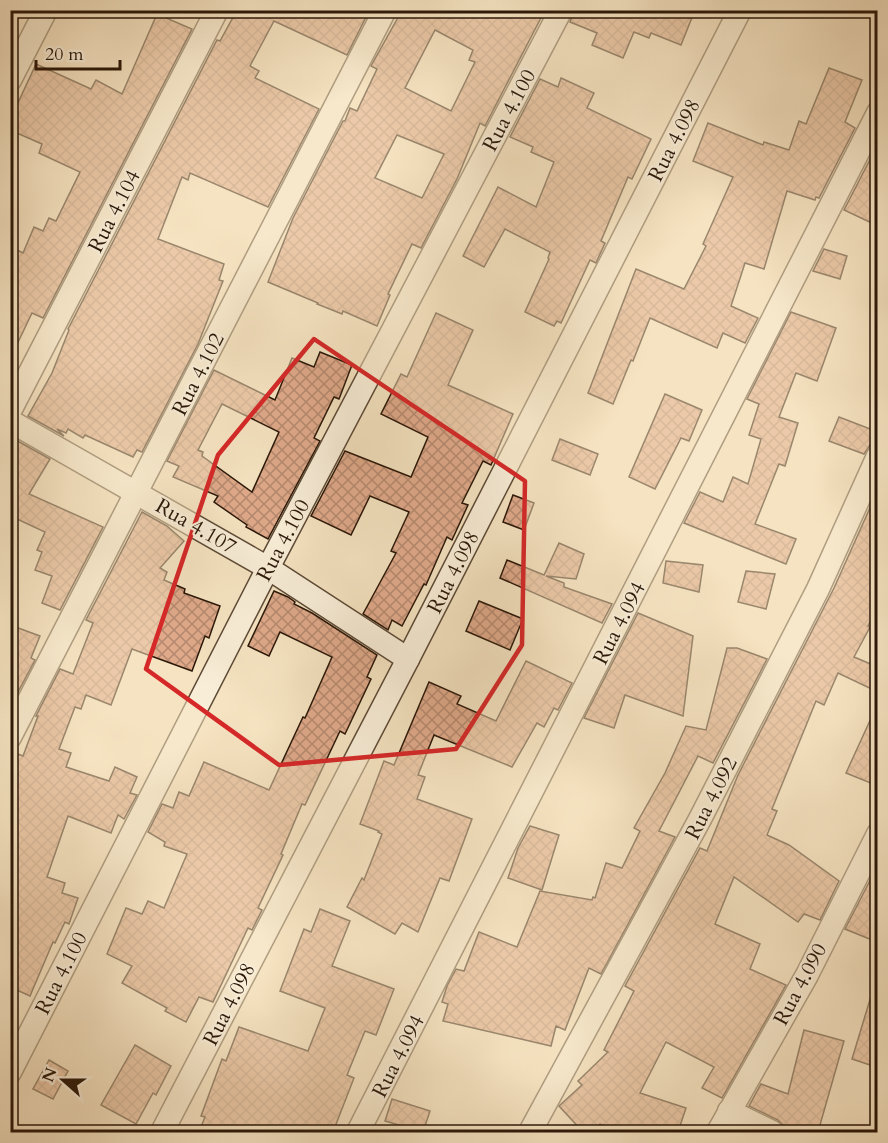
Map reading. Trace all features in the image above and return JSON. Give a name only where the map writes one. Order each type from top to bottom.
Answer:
[{"type":"street","points":[[10,80],[46,10]]},
{"type":"street","name":"Rua 4.104","points":[[10,411],[217,10]]},
{"type":"street","name":"Rua 4.102","points":[[10,737],[385,10]]},
{"type":"street","name":"Rua 4.100","points":[[10,1072],[268,568],[561,10]]},
{"type":"street","name":"Rua 4.098","points":[[162,1132],[408,659],[740,10]]},
{"type":"street","name":"Rua 4.094","points":[[358,1132],[878,113]]},
{"type":"street","name":"Rua 4.107","points":[[10,421],[268,568],[408,659]]},
{"type":"street","name":"Rua 4.092","points":[[530,1132],[700,819],[818,589],[878,456]]},
{"type":"street","name":"Rua 4.090","points":[[718,1132],[807,975],[878,834]]},
{"type":"street","points":[[729,1111],[772,1132]]},
{"type":"highlighted area","points":[[314,339],[525,481],[522,645],[456,749],[279,765],[146,669],[218,455]]},
{"type":"building","points":[[237,10],[358,10],[367,15],[347,55],[274,21],[250,66],[259,71],[255,78],[319,109],[268,207],[190,173],[188,180],[182,177],[158,239],[224,264],[219,280],[223,281],[198,344],[142,452],[137,450],[133,457],[85,435],[83,438],[68,429],[66,433],[57,429],[64,436],[28,416],[52,373],[68,329],[217,40],[220,41]]},
{"type":"building","points":[[398,10],[545,10],[485,126],[480,123],[457,179],[421,248],[412,244],[388,294],[390,295],[377,326],[343,311],[342,314],[317,304],[268,282],[293,218],[350,108],[357,111],[377,69],[371,66],[401,12]],"holes":[[[435,30],[473,50],[469,60],[475,62],[451,111],[405,88]],[[397,135],[444,154],[422,198],[375,178]]]},
{"type":"building","points":[[574,10],[695,10],[681,45],[651,33],[649,38],[634,32],[623,58],[592,45],[597,33],[570,22]]},
{"type":"building","points":[[157,14],[192,29],[43,318],[32,313],[10,359],[10,263],[17,250],[23,253],[34,227],[43,231],[49,218],[56,221],[80,172],[39,153],[42,144],[10,130],[10,120],[36,64],[91,89],[96,80],[122,94]]},
{"type":"building","points":[[829,68],[862,80],[845,122],[855,128],[819,198],[816,197],[815,200],[787,191],[764,269],[745,263],[731,306],[758,318],[745,343],[723,333],[717,348],[650,318],[613,404],[588,393],[636,269],[684,289],[706,246],[703,244],[733,177],[693,161],[708,123],[763,145],[764,142],[789,150],[799,121],[806,124]]},
{"type":"building","points":[[561,78],[594,93],[587,108],[651,139],[632,179],[628,177],[601,241],[605,243],[596,263],[590,260],[561,323],[557,321],[554,326],[525,312],[550,252],[505,229],[484,267],[463,256],[498,187],[536,207],[554,162],[531,152],[533,147],[510,137],[540,79],[558,87]]},
{"type":"building","points":[[878,144],[878,226],[844,210]]},
{"type":"building","points":[[824,249],[847,256],[840,279],[813,271]]},
{"type":"building","points":[[791,312],[836,328],[817,381],[796,373],[779,417],[798,423],[785,466],[779,464],[755,524],[796,539],[786,564],[684,523],[700,492],[723,502],[733,477],[748,484],[761,439],[749,435],[759,404],[747,399]]},
{"type":"building","points":[[436,313],[473,330],[448,385],[513,414],[491,465],[483,461],[462,503],[468,505],[452,540],[447,537],[426,585],[424,584],[402,626],[392,620],[388,630],[363,614],[396,553],[391,551],[409,512],[370,496],[351,535],[311,516],[345,451],[411,477],[428,437],[381,414],[401,374],[407,377]]},
{"type":"building","points":[[320,352],[352,365],[339,399],[334,397],[314,438],[320,441],[268,539],[246,527],[247,525],[214,502],[218,496],[173,477],[179,466],[167,461],[214,370],[275,400],[292,358],[314,367]],"holes":[[[222,404],[279,432],[252,492],[202,456],[203,452],[198,450]]]},
{"type":"building","points":[[665,394],[702,410],[689,441],[681,438],[655,489],[629,477]]},
{"type":"building","points":[[839,417],[878,432],[878,443],[870,445],[864,454],[829,441]]},
{"type":"building","points":[[14,439],[50,459],[29,494],[103,527],[60,610],[42,603],[52,576],[35,570],[42,552],[37,550],[45,532],[15,518],[10,526],[10,446]]},
{"type":"building","points":[[560,439],[598,454],[590,475],[552,460]]},
{"type":"building","points":[[878,490],[878,606],[854,657],[878,667],[878,692],[838,673],[824,705],[816,701],[772,809],[777,811],[767,835],[789,845],[839,881],[820,920],[804,914],[798,922],[734,877],[715,924],[760,944],[750,969],[786,985],[722,1098],[702,1088],[714,1067],[666,1042],[640,1093],[686,1108],[678,1132],[623,1132],[600,1124],[591,1132],[583,1132],[559,1106],[582,1085],[578,1081],[608,1052],[604,1050],[634,991],[625,986],[700,848],[707,851],[738,775],[834,588]]},
{"type":"building","points":[[513,495],[534,503],[524,530],[503,522]]},
{"type":"building","points":[[142,512],[167,526],[184,541],[160,568],[167,572],[164,580],[185,589],[184,593],[220,606],[209,638],[205,636],[192,671],[132,649],[111,705],[86,695],[81,709],[75,707],[59,749],[71,753],[66,767],[109,781],[115,767],[137,777],[130,793],[137,795],[124,819],[118,815],[111,833],[68,816],[47,877],[65,883],[62,893],[78,898],[69,924],[65,922],[55,943],[53,942],[30,996],[10,987],[10,776],[18,754],[23,756],[38,716],[36,716],[60,669],[73,674],[93,623],[86,620]]},
{"type":"building","points":[[559,543],[584,554],[576,579],[546,576],[564,583],[564,587],[612,604],[602,623],[500,578],[507,560],[544,575]]},
{"type":"building","points":[[666,561],[703,565],[699,592],[663,583]]},
{"type":"building","points":[[746,571],[775,574],[766,609],[738,602]]},
{"type":"building","points":[[274,591],[288,597],[295,602],[294,604],[377,655],[367,677],[371,679],[345,734],[340,731],[305,805],[302,804],[281,854],[283,855],[258,908],[262,910],[252,930],[248,928],[213,1002],[199,997],[186,1022],[165,1011],[167,1008],[122,983],[132,966],[107,954],[126,908],[142,914],[148,901],[164,908],[187,854],[164,846],[165,842],[148,832],[162,804],[173,808],[179,792],[189,796],[204,762],[269,790],[303,717],[305,718],[332,657],[280,632],[269,656],[248,646]]},
{"type":"building","points":[[479,601],[523,619],[510,650],[466,631]]},
{"type":"building","points":[[638,613],[693,636],[683,716],[625,695],[614,728],[584,718]]},
{"type":"building","points":[[10,625],[40,636],[31,658],[35,660],[10,707]]},
{"type":"building","points":[[727,648],[737,648],[767,659],[713,763],[698,756],[659,831],[675,837],[601,974],[589,968],[565,1030],[556,1026],[551,1046],[443,1021],[448,1004],[442,1002],[447,986],[456,969],[464,971],[479,932],[517,947],[540,891],[592,900],[593,897],[595,898],[606,863],[622,868],[640,831],[634,828],[665,773],[686,726],[706,730]]},
{"type":"building","points":[[526,661],[572,683],[558,710],[554,708],[544,727],[537,723],[512,767],[434,735],[418,775],[425,777],[417,799],[472,819],[449,881],[440,878],[418,932],[402,923],[395,934],[347,907],[362,878],[364,880],[382,834],[360,824],[384,761],[394,765],[429,682],[461,696],[457,704],[496,721]]},
{"type":"building","points":[[878,703],[878,786],[846,773]]},
{"type":"building","points":[[530,826],[559,835],[542,890],[508,878],[518,848]]},
{"type":"building","points":[[878,865],[878,926],[872,940],[845,929]]},
{"type":"building","points":[[320,909],[350,921],[332,966],[394,989],[376,1035],[365,1031],[347,1075],[354,1078],[333,1132],[246,1132],[227,1125],[224,1132],[199,1132],[205,1117],[201,1116],[222,1059],[226,1061],[239,1027],[308,1051],[325,1008],[280,991],[304,929],[311,932]]},
{"type":"building","points":[[872,993],[878,994],[878,1051],[873,1066],[852,1059]]},
{"type":"building","points":[[804,1030],[844,1041],[818,1132],[805,1132],[783,1125],[778,1120],[749,1106],[761,1084],[788,1094]]},
{"type":"building","points":[[135,1045],[171,1066],[156,1095],[153,1093],[136,1124],[101,1105]]},
{"type":"building","points":[[49,1060],[68,1071],[53,1099],[33,1089]]},
{"type":"building","points":[[392,1099],[430,1111],[423,1132],[385,1121]]}]
